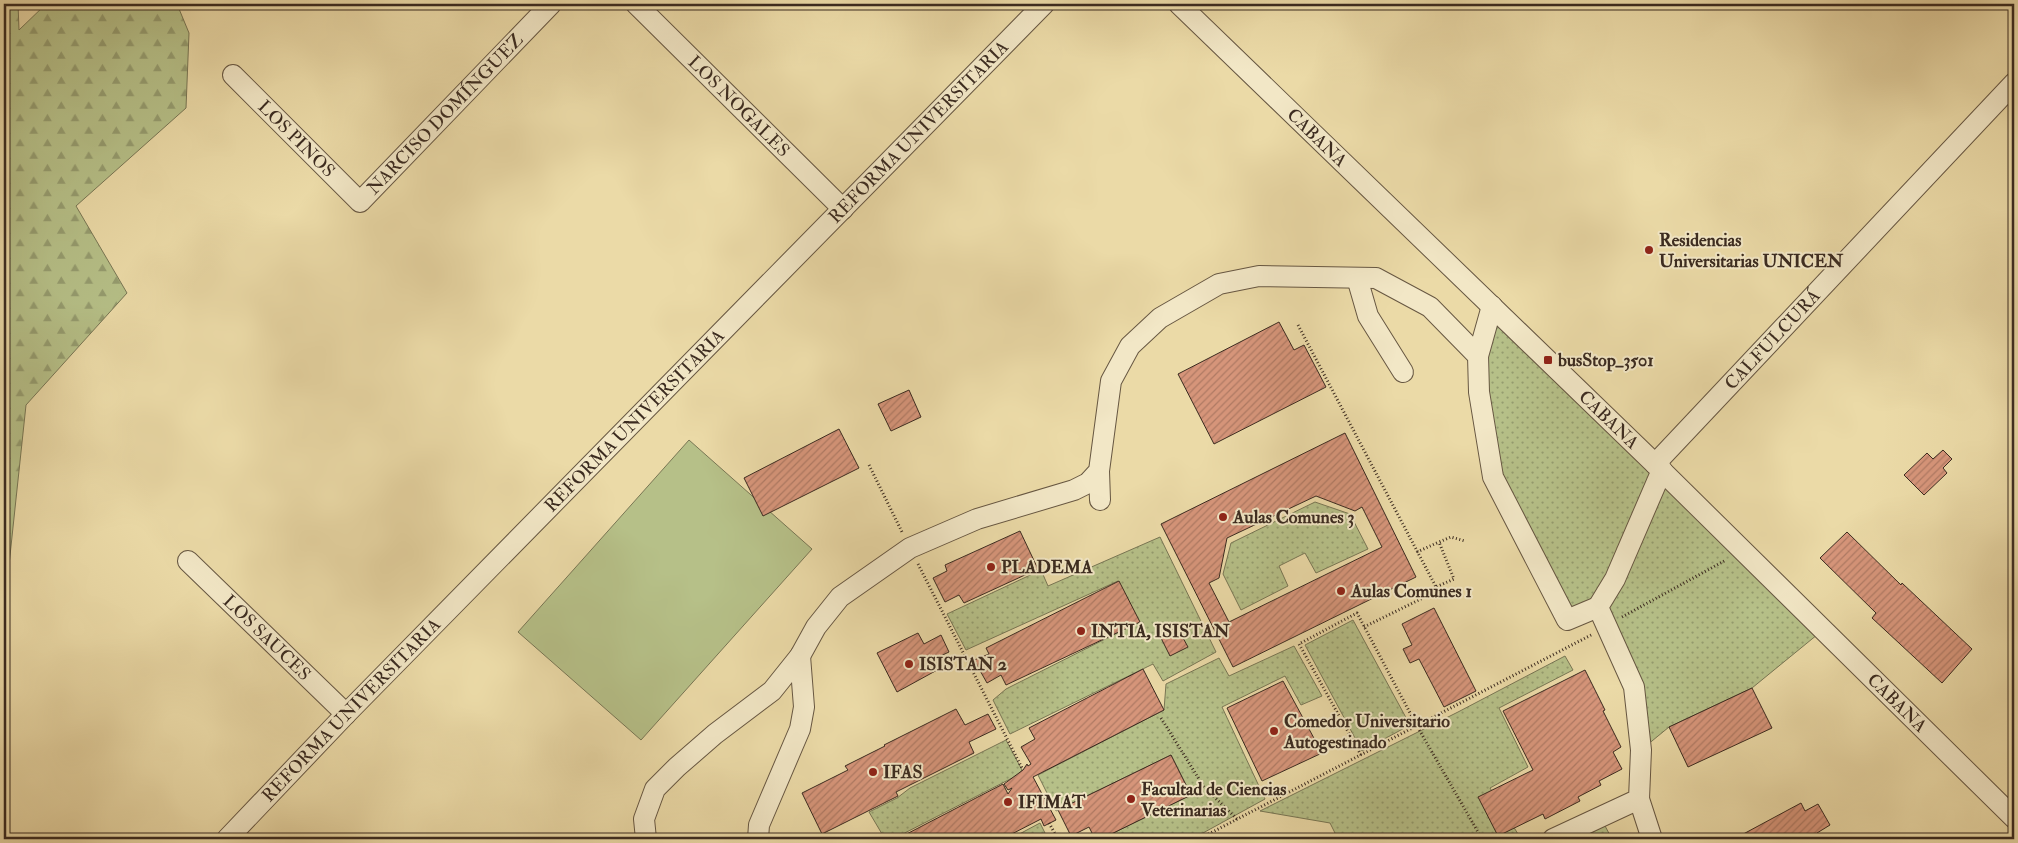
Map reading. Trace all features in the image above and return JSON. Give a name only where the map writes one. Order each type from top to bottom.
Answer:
[{"type":"street","name":"NARCISO DOMÍNGUEZ","points":[[360,202],[551,4]]},
{"type":"street","name":"LOS NOGALES","points":[[636,4],[843,209]]},
{"type":"street","name":"REFORMA UNIVERSITARIA","points":[[227,839],[346,714],[1044,4]]},
{"type":"street","name":"CABANA","points":[[1179,4],[1658,467],[2014,818]]},
{"type":"street","name":"LOS PINOS","points":[[233,76],[360,202]]},
{"type":"street","name":"CALFULCURÁ","points":[[1598,607],[1615,579],[1658,467],[2014,83]]},
{"type":"street","points":[[1100,500],[1099,471],[1111,382],[1130,346],[1160,318],[1219,284],[1259,276],[1376,278],[1430,307],[1478,356]]},
{"type":"street","points":[[1357,278],[1368,316],[1403,372]]},
{"type":"street","points":[[1492,306],[1478,356],[1479,392],[1493,477],[1510,519],[1556,611],[1567,620],[1598,607],[1634,687],[1641,750],[1640,799],[1652,839]]},
{"type":"street","points":[[646,839],[644,820],[655,789],[677,766],[715,734],[772,691],[800,656],[816,627],[840,597],[910,548],[977,519],[1050,502],[1088,484],[1099,471]]},
{"type":"street","name":"LOS SAUCES","points":[[188,561],[346,714]]},
{"type":"street","points":[[758,839],[760,825],[800,729],[804,707],[800,656]]},
{"type":"street","points":[[1553,839],[1640,799]]},
{"type":"path","points":[[1298,325],[1436,587]]},
{"type":"path","points":[[869,465],[1023,770]]},
{"type":"path","points":[[1416,552],[1451,537],[1464,541]]},
{"type":"path","points":[[1364,627],[1431,594],[1436,587],[1454,579],[1439,542]]},
{"type":"path","points":[[1199,839],[1567,649],[1743,551]]},
{"type":"path","points":[[1361,755],[1299,644],[1357,614],[1417,726],[1482,839]]},
{"type":"path","points":[[1162,718],[1204,787],[1237,819]]},
{"type":"path","points":[[1049,823],[1058,839]]},
{"type":"green space","points":[[4,4],[18,4],[19,30],[46,4],[177,4],[189,33],[186,108],[76,206],[127,293],[26,405],[4,612]]},
{"type":"green space","points":[[1492,306],[1823,630],[1752,688],[1669,727],[1641,750],[1634,687],[1597,606],[1567,620],[1493,477],[1478,356]]},
{"type":"green space","points":[[689,440],[812,549],[641,740],[518,632]]},
{"type":"green space","points":[[1315,502],[1350,514],[1368,549],[1316,573],[1305,553],[1279,566],[1288,586],[1241,610],[1223,574],[1231,543]]},
{"type":"green space","points":[[1160,537],[1216,652],[1163,681],[1153,664],[1010,734],[993,700],[1006,689],[1139,622],[1118,581],[966,650],[947,614],[1041,570],[1048,586]]},
{"type":"green space","points":[[1353,620],[1410,725],[1362,751],[1305,645]]},
{"type":"green space","points":[[1294,646],[1322,696],[1301,705],[1285,676],[1222,707],[1265,799],[1192,839],[1101,839],[1191,795],[1171,755],[1056,811],[1038,775],[1164,710],[1166,684],[1219,658],[1229,676]]},
{"type":"green space","points":[[1565,656],[1573,670],[1499,708],[1528,767],[1490,788],[1521,839],[1338,839],[1330,823],[1260,811],[1458,712]]},
{"type":"green space","points":[[1006,740],[1022,770],[1018,775],[893,839],[885,839],[869,812],[897,798],[910,788]]},
{"type":"green space","points":[[1040,823],[1048,839],[1010,839]]},
{"type":"green space","points":[[1604,824],[1612,839],[1573,839]]},
{"type":"building","points":[[1279,322],[1294,350],[1304,345],[1326,387],[1214,444],[1178,374]]},
{"type":"building","points":[[909,390],[921,417],[891,431],[878,404]]},
{"type":"building","points":[[839,429],[859,468],[763,516],[744,478]]},
{"type":"building","points":[[1345,433],[1416,577],[1233,667],[1161,524]],"holes":[[[1316,496],[1355,511],[1362,507],[1382,547],[1229,622],[1209,583],[1219,578],[1227,538]]]},
{"type":"building","points":[[1943,450],[1952,459],[1943,468],[1947,473],[1924,495],[1904,475],[1927,453],[1933,459]]},
{"type":"building","name":"PLADEMA","points":[[1020,531],[1038,569],[964,603],[959,595],[945,602],[933,578],[947,571],[945,565]]},
{"type":"building","points":[[1847,532],[1901,585],[1902,583],[1972,649],[1942,683],[1872,618],[1876,613],[1820,558]]},
{"type":"building","name":"INTIA, ISISTAN","points":[[1119,581],[1140,622],[1006,685],[1001,675],[987,683],[974,660],[989,654],[986,648]]},
{"type":"building","points":[[1434,608],[1476,691],[1444,707],[1419,659],[1410,663],[1403,649],[1412,645],[1402,624]]},
{"type":"building","points":[[1177,627],[1188,647],[1170,656],[1160,636]]},
{"type":"building","name":"ISISTAN 2","points":[[918,633],[924,644],[941,635],[949,652],[934,659],[939,669],[897,692],[877,653]]},
{"type":"building","points":[[1143,669],[1164,710],[1033,777],[1056,820],[1044,826],[1041,819],[1002,839],[897,839],[1003,784],[1008,794],[1012,788],[1008,790],[1004,784],[1023,770],[1027,764],[1028,766],[1031,764],[1021,747],[1035,739],[1029,728]]},
{"type":"building","points":[[1585,670],[1621,747],[1613,752],[1622,769],[1599,781],[1601,785],[1578,797],[1580,801],[1545,819],[1543,814],[1498,836],[1478,797],[1533,770],[1503,711]]},
{"type":"building","name":"Comedor Universitario Autogestinado","points":[[1283,681],[1322,753],[1262,781],[1227,708]]},
{"type":"building","points":[[1752,688],[1772,728],[1688,767],[1669,727]]},
{"type":"building","name":"IFAS","points":[[956,709],[965,725],[988,714],[996,729],[969,742],[974,753],[896,792],[898,796],[822,834],[802,793],[848,770],[845,766]]},
{"type":"building","name":"Facultad de Ciencias Veterinarias","points":[[1171,755],[1191,795],[1101,839],[1095,839],[1089,827],[1071,836],[1058,810]]},
{"type":"building","points":[[1801,803],[1805,811],[1818,804],[1830,825],[1817,833],[1820,839],[1734,839]]},
{"type":"place","name":"Residencias Universitarias UNICEN","points":[[1649,250]]},
{"type":"place","name":"busStop_3501","points":[[1548,360]]},
{"type":"place","name":"Aulas Comunes 3","points":[[1223,517]]},
{"type":"place","name":"PLADEMA","points":[[991,567]]},
{"type":"place","name":"Aulas Comunes 1","points":[[1341,591]]},
{"type":"place","name":"INTIA, ISISTAN","points":[[1081,631]]},
{"type":"place","name":"ISISTAN 2","points":[[909,664]]},
{"type":"place","name":"Comedor Universitario Autogestinado","points":[[1274,731]]},
{"type":"place","name":"IFAS","points":[[873,772]]},
{"type":"place","name":"Facultad de Ciencias Veterinarias","points":[[1131,799]]},
{"type":"place","name":"IFIMAT","points":[[1008,802]]}]
